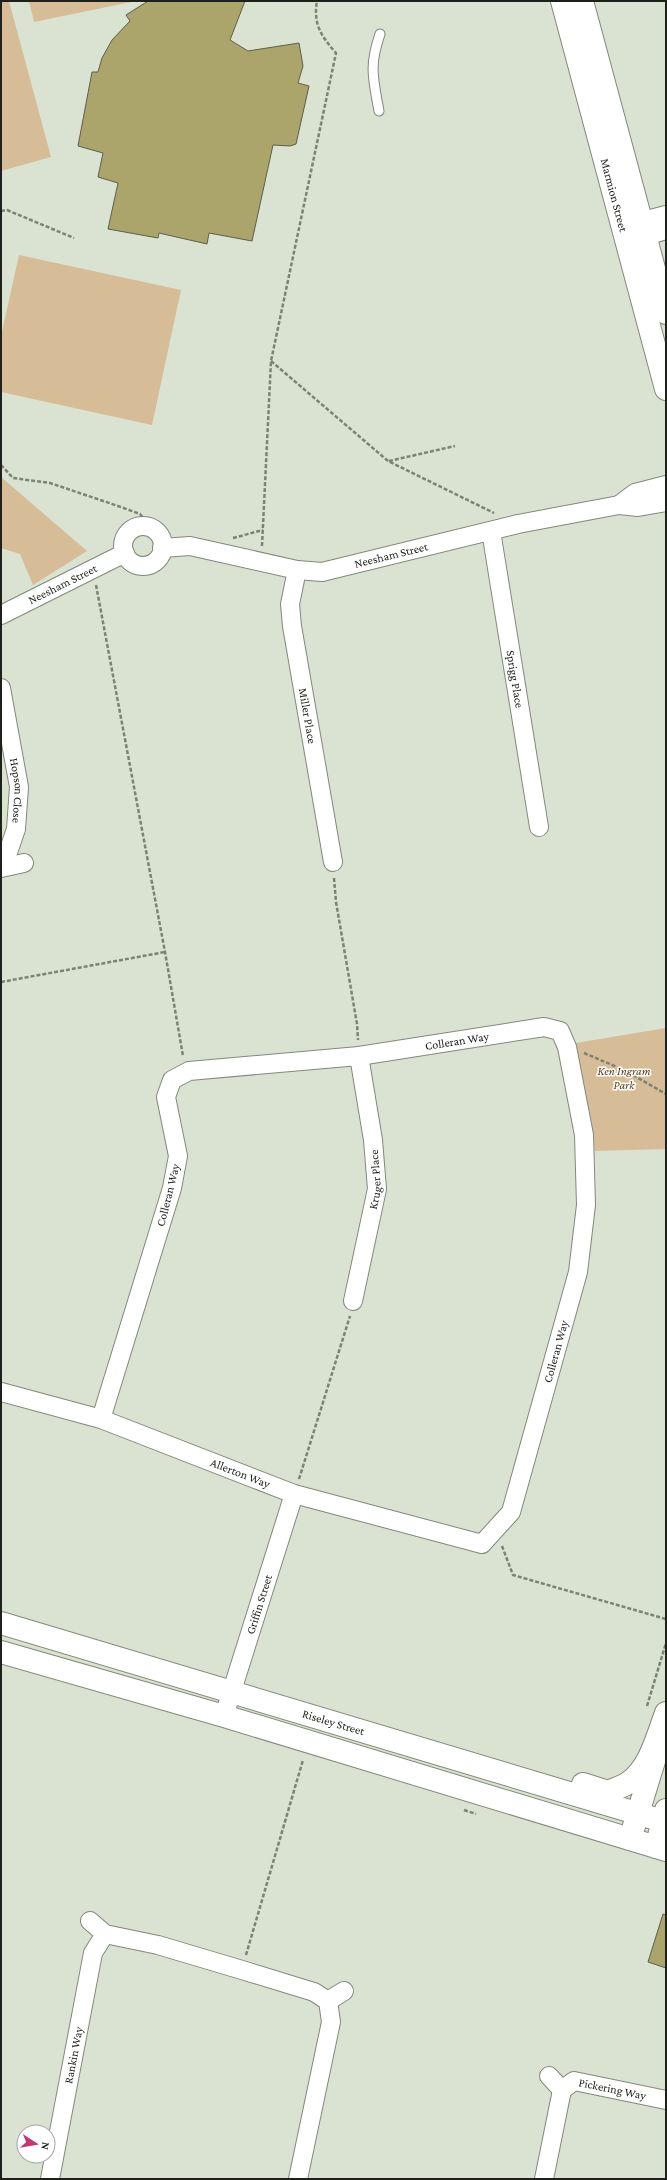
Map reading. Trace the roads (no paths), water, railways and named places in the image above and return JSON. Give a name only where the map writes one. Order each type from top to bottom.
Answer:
[{"type":"main road","name":"Marmion Street","points":[[562,1],[634,232],[666,313]]},
{"type":"main road","name":"Marmion Street","points":[[582,1],[634,232],[666,389]]},
{"type":"main road","name":"Riseley Street","points":[[1,1623],[638,1814],[665,1818]]},
{"type":"main road","name":"Riseley Street","points":[[1,1652],[224,1716],[661,1848]]},
{"type":"main road","points":[[477,1766],[510,1762],[608,1792],[627,1784],[640,1772],[650,1757],[666,1713]]},
{"type":"main road","points":[[630,1839],[666,1722]]},
{"type":"main road","points":[[661,1848],[665,1818]]},
{"type":"street","points":[[634,232],[666,215]]},
{"type":"street","points":[[634,232],[666,230]]},
{"type":"street","name":"Neesham Street","points":[[619,505],[635,493],[666,485]]},
{"type":"street","name":"Neesham Street","points":[[162,548],[190,546],[260,563],[297,570],[322,572],[518,524],[619,505],[638,506],[666,502]]},
{"type":"street","points":[[139,526],[150,527],[159,534],[162,548],[159,557],[146,565],[131,562],[124,554],[123,541],[126,534],[139,526]]},
{"type":"street","name":"Sprigg Place","points":[[491,531],[539,827]]},
{"type":"street","name":"Neesham Street","points":[[1,615],[93,568],[124,554]]},
{"type":"street","name":"Miller Place","points":[[297,570],[290,604],[292,626],[333,862]]},
{"type":"street","name":"Hopson Close","points":[[1,688],[19,787],[16,829],[2,868]]},
{"type":"street","name":"Hopson Close","points":[[2,868],[24,863]]},
{"type":"street","name":"Colleran Way","points":[[101,1419],[172,1188],[178,1156],[166,1097],[172,1080],[189,1071],[359,1056],[544,1027],[560,1031],[567,1047],[584,1135],[586,1205],[578,1272],[511,1512],[497,1530],[482,1544]]},
{"type":"street","name":"Kruger Place","points":[[353,1301],[377,1189],[373,1140],[359,1056]]},
{"type":"street","name":"Allerton Way","points":[[1,1392],[101,1419],[294,1494],[482,1544]]},
{"type":"street","name":"Griffin Street","points":[[224,1716],[294,1494]]},
{"type":"street","points":[[90,1921],[105,1934],[158,1945],[242,1970],[314,1992],[328,2001],[331,2022],[298,2179]]},
{"type":"street","name":"Rankin Way","points":[[50,2179],[93,1953],[105,1934]]},
{"type":"street","points":[[328,2001],[344,1991]]},
{"type":"street","name":"Pickering Way","points":[[550,2076],[562,2090]]},
{"type":"street","name":"Pickering Way","points":[[544,2179],[562,2090],[574,2081],[666,2100]]},
{"type":"lane","points":[[379,110],[372,75],[373,56],[380,34]]},
{"type":"park label","name":"Ken Ingram Park","points":[[624,1078]]}]
